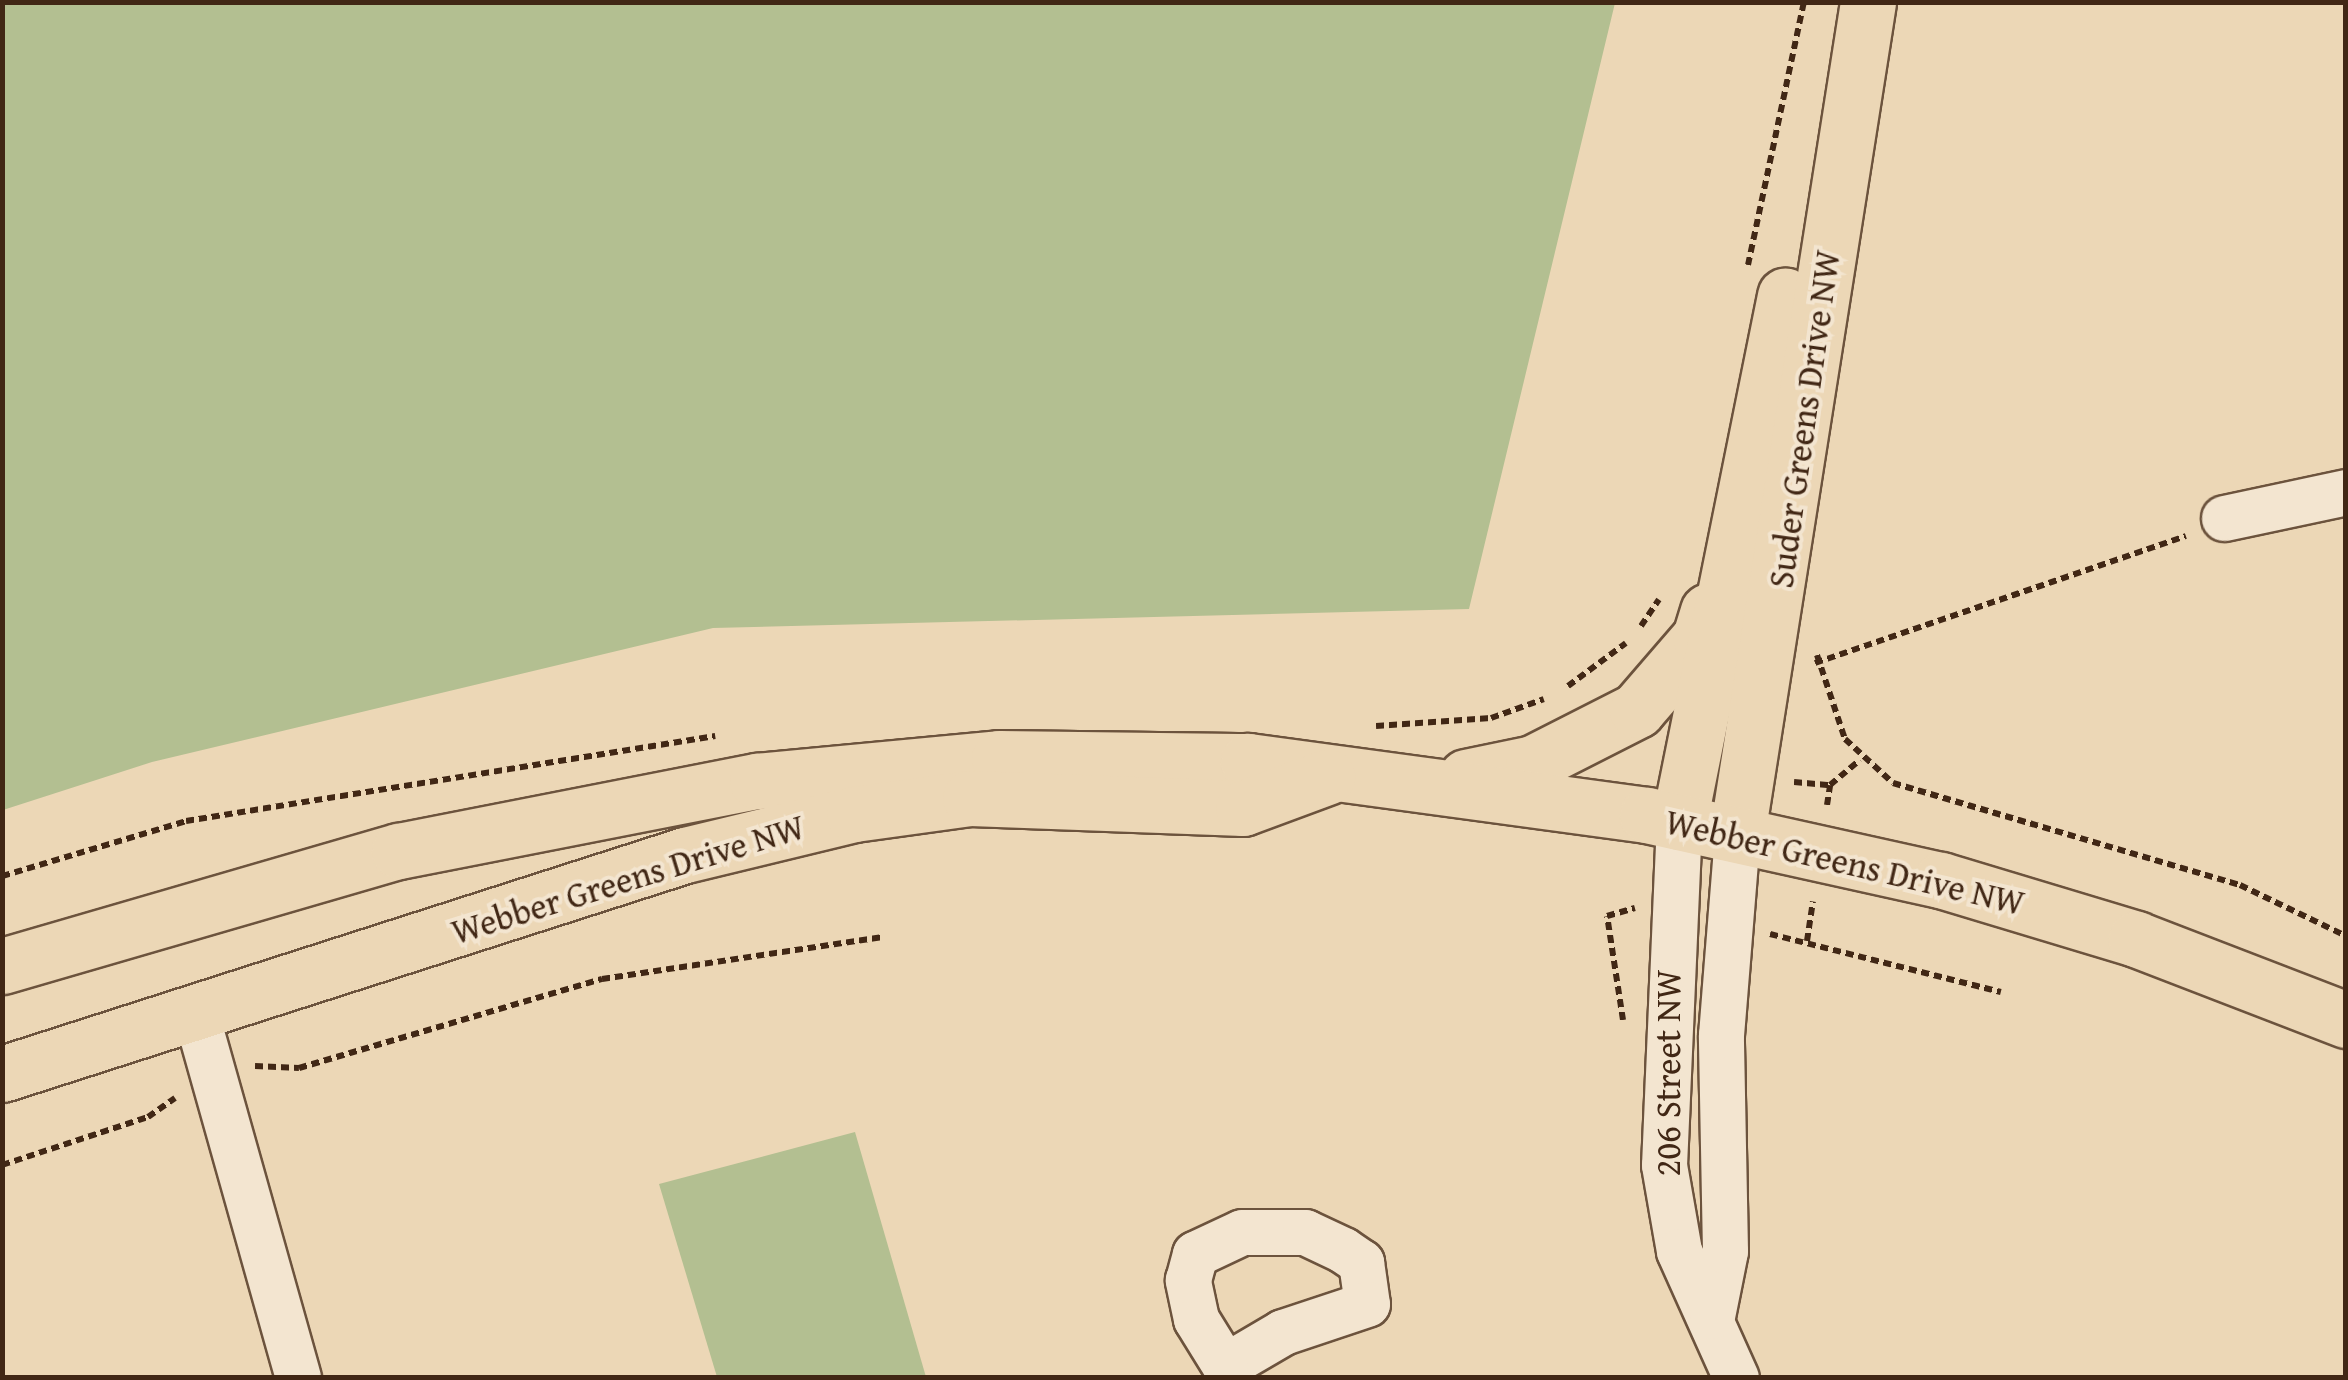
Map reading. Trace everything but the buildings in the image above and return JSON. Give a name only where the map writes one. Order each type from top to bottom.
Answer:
[{"type":"main road","name":"Suder Greens Drive NW","points":[[1678,822],[1742,498],[1854,2]]},
{"type":"main road","name":"Suder Greens Drive NW","points":[[1737,834],[1868,2]]},
{"type":"main road","points":[[1436,784],[1534,763],[1637,710],[1700,637],[1742,498]]},
{"type":"main road","name":"Webber Greens Drive NW","points":[[2,966],[398,851],[757,781],[1000,758],[1248,761],[1327,777],[1436,784],[1737,834],[2043,910],[2346,1020]]},
{"type":"main road","name":"Webber Greens Drive NW","points":[[2,1074],[686,855],[854,814],[970,798],[1242,808],[1327,777]]},
{"type":"street","points":[[2224,518],[2346,492]]},
{"type":"street","name":"206 Street NW","points":[[1678,822],[1664,1165],[1679,1250],[1712,1316],[1736,1378]]},
{"type":"street","name":"206 Street NW","points":[[1712,1316],[1725,1251],[1721,1035],[1737,834]]},
{"type":"street","points":[[196,1010],[298,1378]]},
{"type":"path","points":[[1802,668],[2148,553],[2224,518]]},
{"type":"path","points":[[1817,642],[1818,661],[1860,760],[1893,783],[2240,885],[2346,936]]},
{"type":"path","points":[[1830,785],[1860,760]]},
{"type":"path","points":[[1623,1028],[1622,972],[1606,916],[1625,906]]},
{"type":"path","points":[[253,1066],[299,1068],[602,979],[883,937]]},
{"type":"path","points":[[1807,941],[2001,992]]},
{"type":"path","points":[[2,1165],[148,1117],[176,1097]]},
{"type":"green space","points":[[2,3],[1615,3],[1469,609],[713,628],[152,762],[3,810]]},
{"type":"green space","points":[[855,1132],[926,1377],[717,1377],[659,1184]]}]
